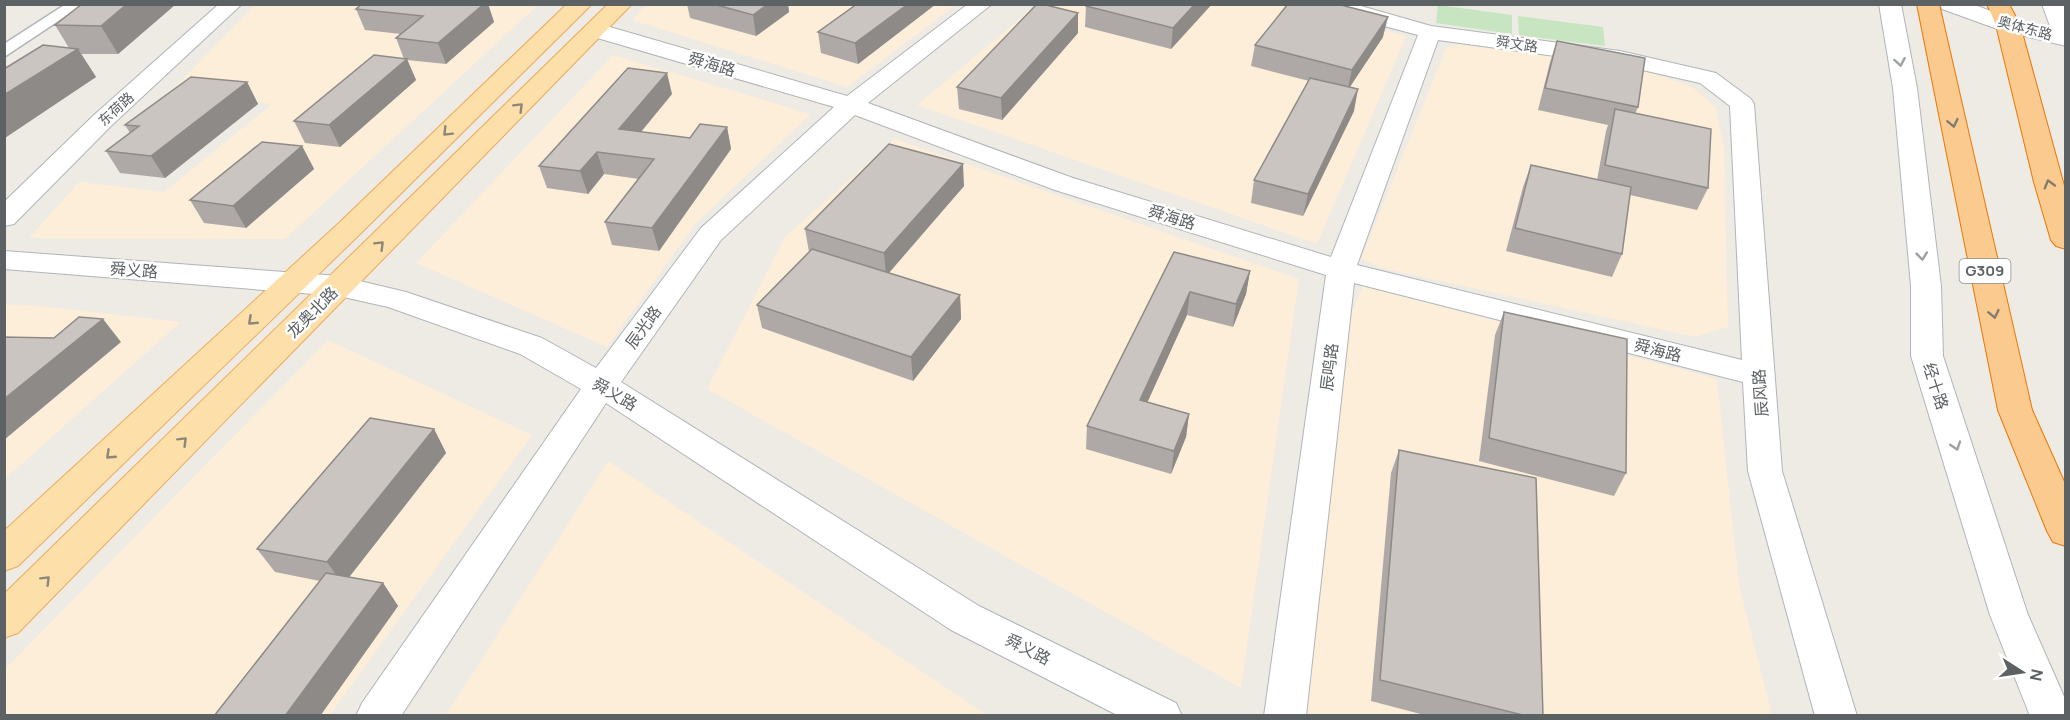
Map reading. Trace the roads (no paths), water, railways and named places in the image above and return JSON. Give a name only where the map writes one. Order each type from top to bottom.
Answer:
[{"type":"highway","name":"G309","points":[[1928,4],[2015,410],[2066,531]]},
{"type":"highway","points":[[2005,12],[2048,182],[2066,240]]},
{"type":"main road","name":"龙奥北路","points":[[4,555],[294,281],[580,4]]},
{"type":"main road","name":"龙奥北路","points":[[4,621],[621,4]]},
{"type":"street","points":[[4,52],[77,4]]},
{"type":"street","name":"东荷路","points":[[4,218],[103,120],[232,4]]},
{"type":"street","name":"辰光路","points":[[377,716],[601,386],[711,234],[852,105],[982,4]]},
{"type":"street","name":"舜文路","points":[[1328,4],[1430,32],[1620,58],[1708,78]]},
{"type":"street","name":"经十路","points":[[1890,4],[1905,88],[1926,286],[1927,356],[2008,615],[2051,716]]},
{"type":"street","name":"奥体东路","points":[[1950,4],[2005,12],[2066,38]]},
{"type":"street","points":[[2052,4],[2066,38]]},
{"type":"street","name":"舜海路","points":[[595,30],[852,105],[1065,184],[1341,270],[1759,375]]},
{"type":"street","name":"辰鸣路","points":[[1285,716],[1341,270],[1430,32]]},
{"type":"street","name":"辰风路","points":[[1708,78],[1742,104],[1765,471],[1836,716]]},
{"type":"street","name":"舜义路","points":[[4,260],[339,286],[395,299],[531,346],[633,403],[965,618],[1161,716]]}]
